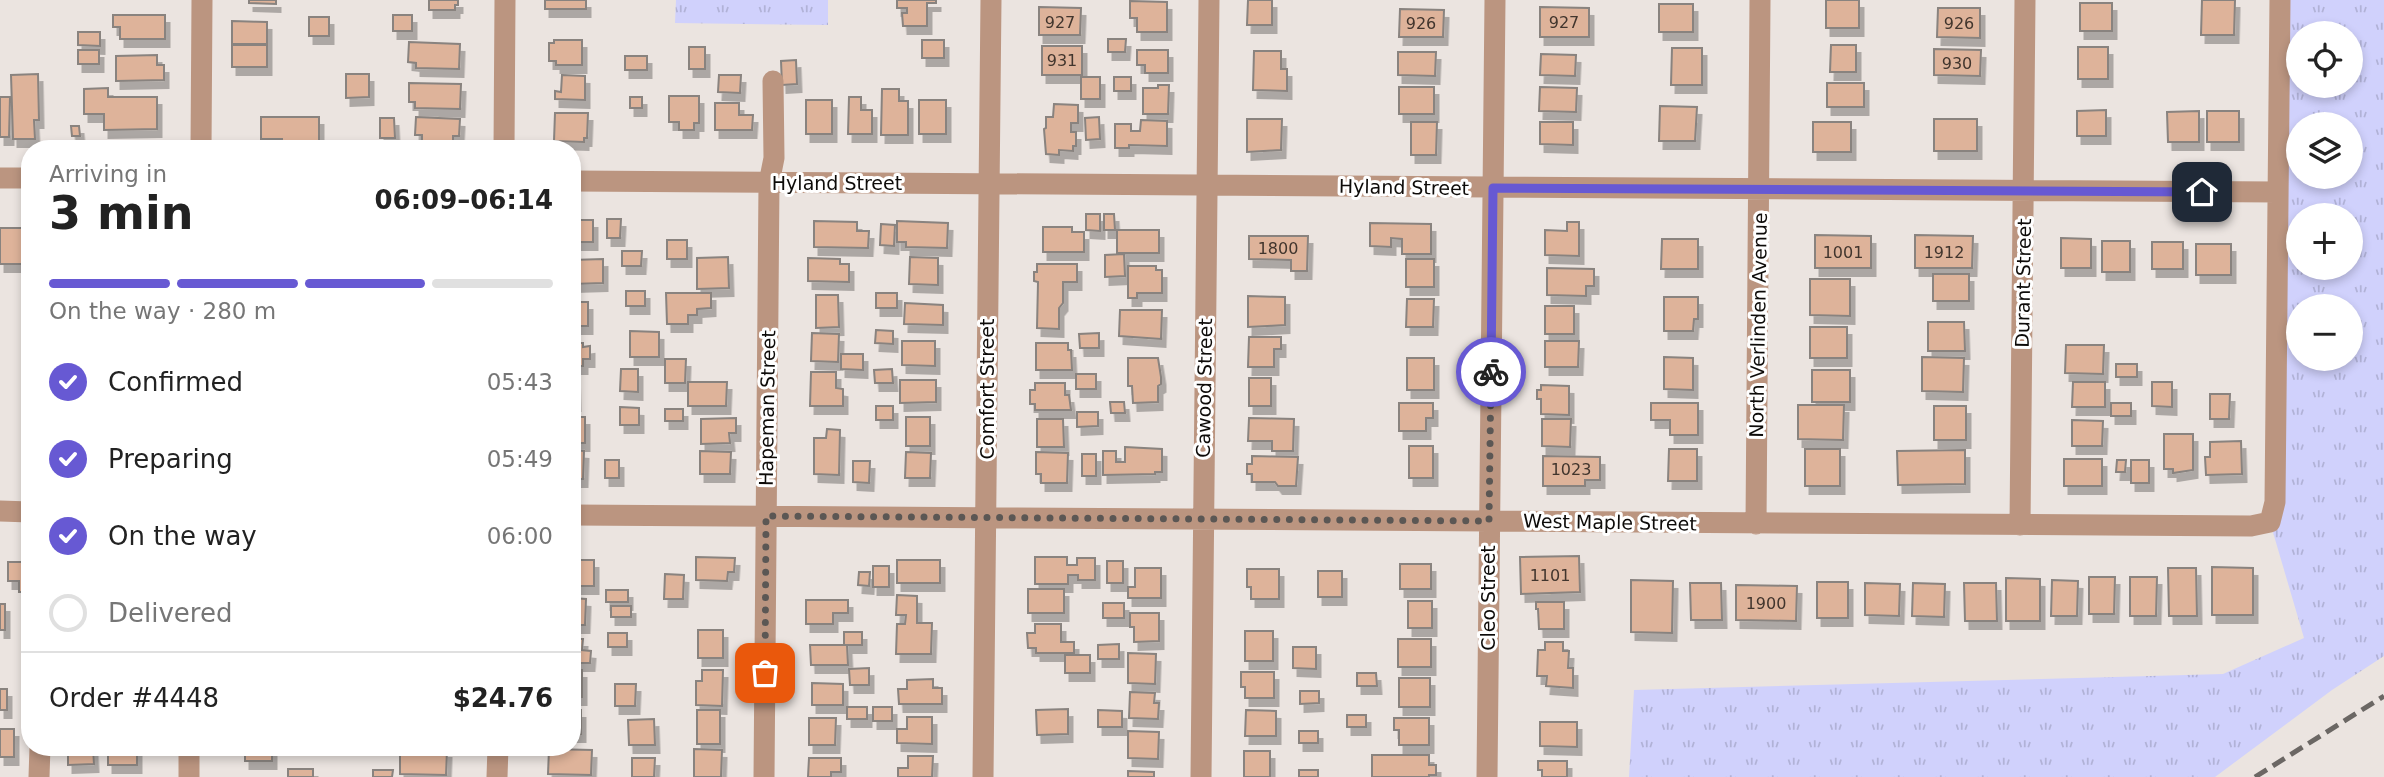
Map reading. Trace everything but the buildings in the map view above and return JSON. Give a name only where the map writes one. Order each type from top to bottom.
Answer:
[{"type":"street","points":[[201,140],[202,0]]},
{"type":"street","points":[[504,140],[505,0]]},
{"type":"street","name":"Comfort Street","points":[[983,777],[991,0]]},
{"type":"street","name":"Cawood Street","points":[[1201,777],[1209,0]]},
{"type":"street","name":"Cleo Street","points":[[1487,777],[1495,0]]},
{"type":"street","name":"North Verlinden Avenue","points":[[1756,524],[1760,0]]},
{"type":"street","name":"Durant Street","points":[[2020,525],[2025,0]]},
{"type":"street","points":[[2278,192],[2280,0]]},
{"type":"street","name":"Hapeman Street","points":[[764,777],[769,183],[774,159],[773,81]]},
{"type":"street","points":[[0,178],[21,178]]},
{"type":"street","name":"Hyland Street","points":[[581,181],[2278,192]]},
{"type":"street","name":"West Maple Street","points":[[581,515],[2251,526],[2270,522],[2275,502],[2278,192]]},
{"type":"street","points":[[0,511],[21,512]]},
{"type":"street","points":[[39,777],[40,756]]},
{"type":"street","points":[[189,777],[190,756]]},
{"type":"street","points":[[497,777],[498,756]]},
{"type":"green space","points":[[676,0],[828,0],[828,25],[675,23]]},
{"type":"green space","points":[[2276,0],[2384,0],[2384,656],[2332,690],[2215,777],[1629,777],[1634,690],[2223,674],[2304,638],[2270,522]]},
{"type":"railway","points":[[2255,777],[2384,696]]},
{"type":"way so far","points":[[765,673],[766,516],[1489,521],[1491,372]]},
{"type":"route","points":[[1491,372],[1493,188],[2202,192]]}]
